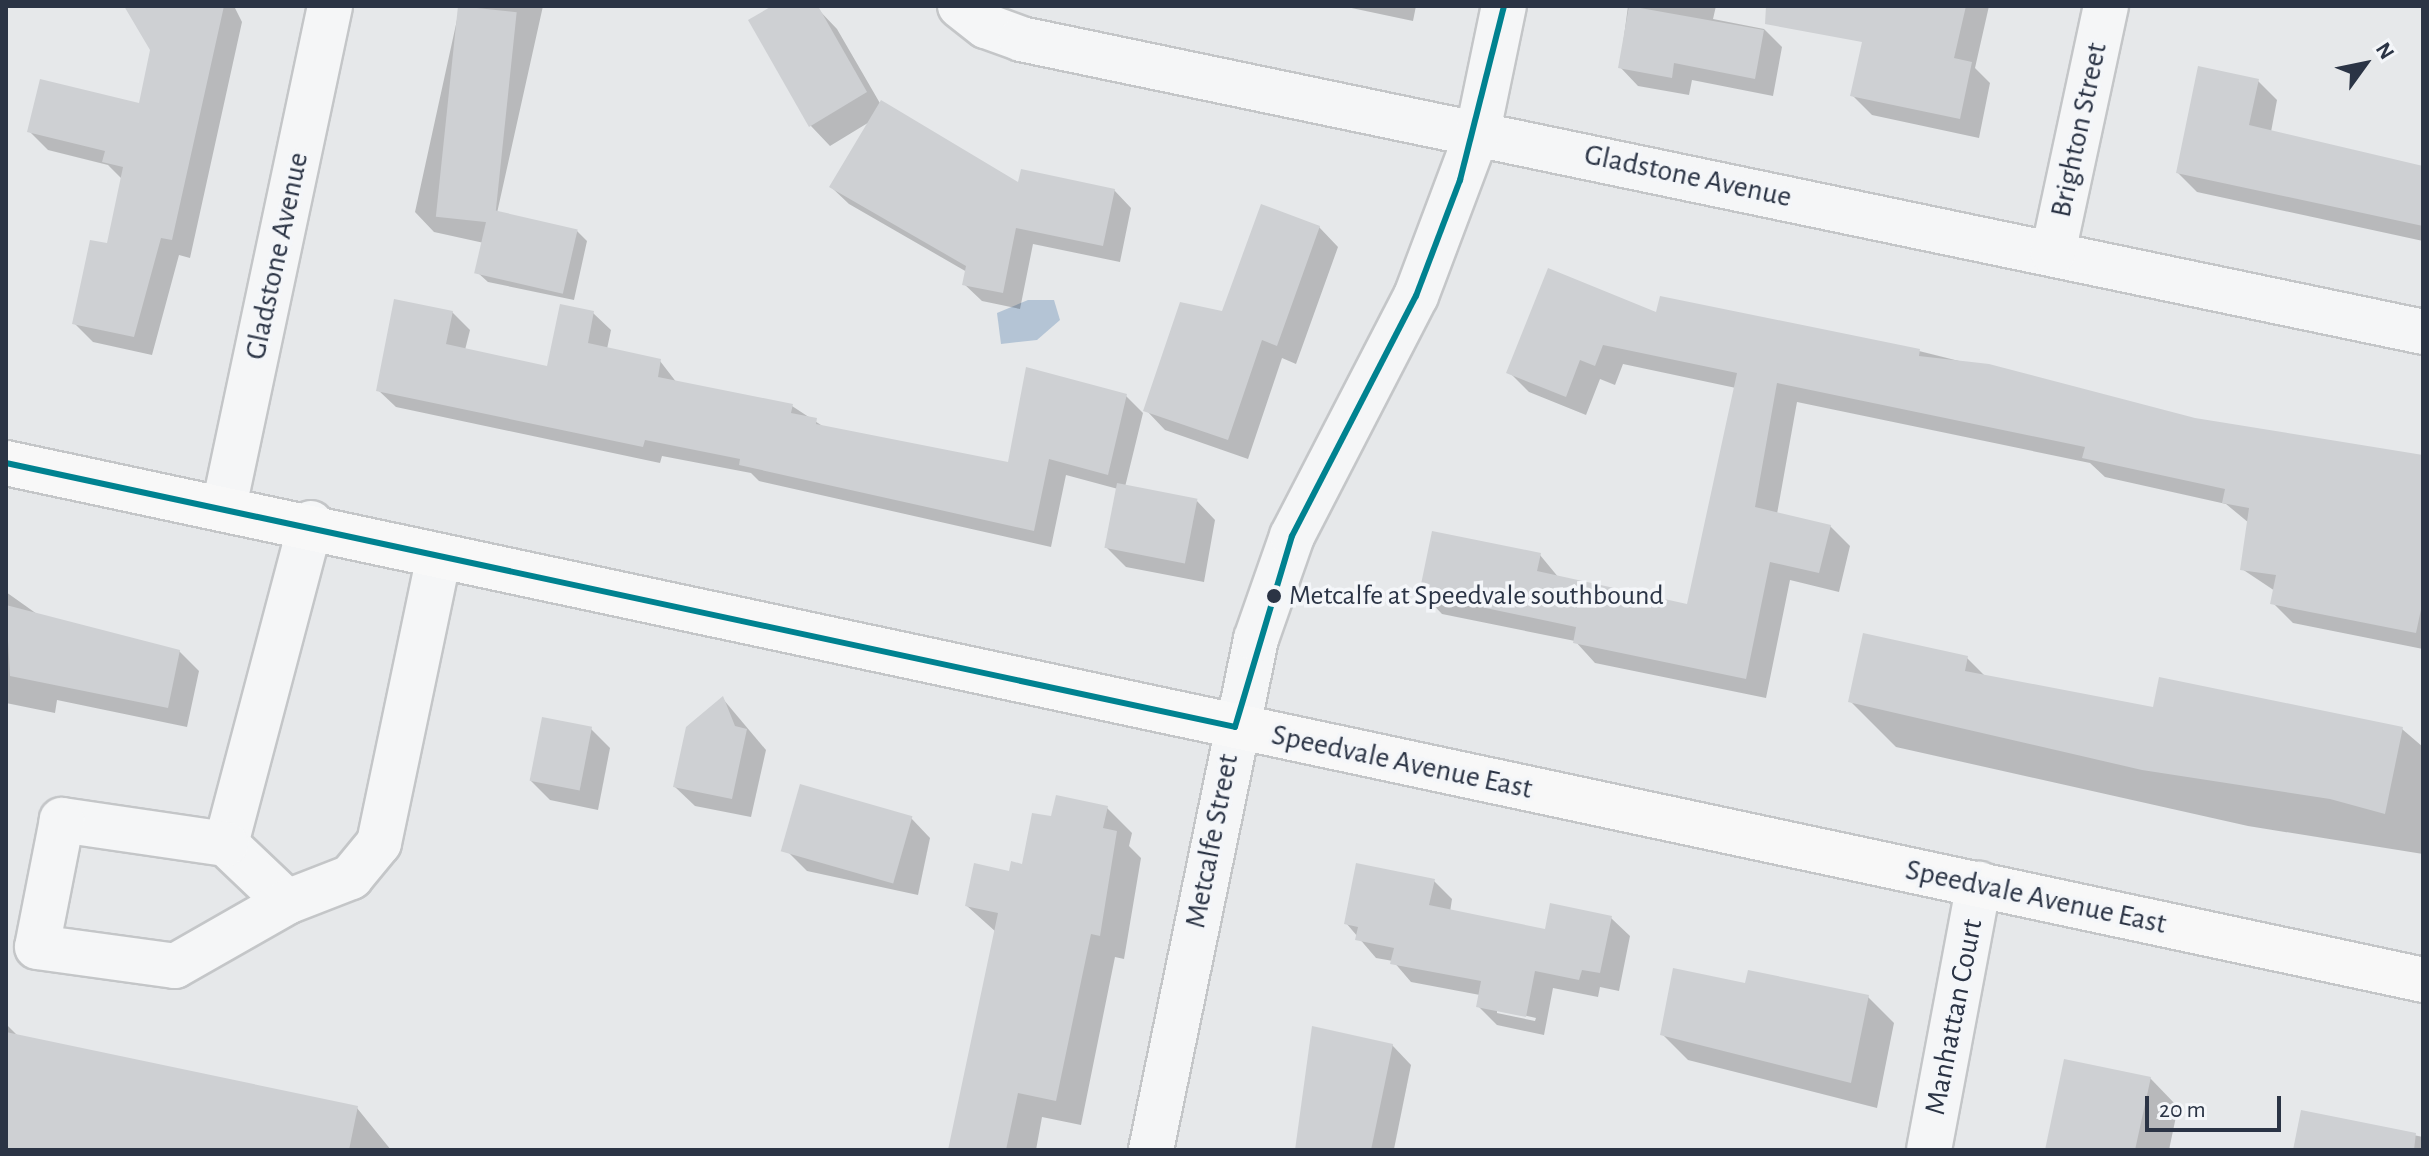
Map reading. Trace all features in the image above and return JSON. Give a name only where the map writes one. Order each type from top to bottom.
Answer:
[{"type":"main road","name":"Speedvale Avenue East","points":[[6,463],[311,523],[439,557],[2423,980]]},
{"type":"street","name":"Gladstone Avenue","points":[[224,507],[330,6]]},
{"type":"street","name":"Gladstone Avenue","points":[[960,6],[986,26],[1021,39],[1478,131],[2423,332]]},
{"type":"street","name":"Metcalfe Street","points":[[1151,1150],[1235,727],[1292,536],[1416,296],[1478,131],[1504,6]]},
{"type":"street","name":"Brighton Street","points":[[2053,253],[2106,6]]},
{"type":"street","points":[[226,844],[311,523]]},
{"type":"street","points":[[287,902],[226,844],[62,820],[37,947],[175,966],[287,902],[351,877],[379,843],[439,557]]},
{"type":"street","name":"Manhattan Court","points":[[1929,1150],[1979,884]]},
{"type":"water","points":[[1028,300],[1054,300],[1060,320],[1037,340],[1001,344],[997,313]]},
{"type":"building","points":[[124,6],[224,6],[172,240],[161,238],[134,337],[72,324],[90,240],[107,243],[123,167],[102,162],[105,151],[27,132],[40,79],[139,103],[150,50]]},
{"type":"building","points":[[458,6],[517,12],[495,223],[436,217]]},
{"type":"building","points":[[772,6],[818,6],[867,92],[809,127],[748,20]]},
{"type":"building","points":[[1629,6],[1764,30],[1755,79],[1674,63],[1672,78],[1618,68]]},
{"type":"building","points":[[1766,6],[1966,6],[1954,58],[1972,62],[1960,119],[1850,96],[1862,42],[1765,24]]},
{"type":"building","points":[[2198,66],[2259,79],[2249,125],[2423,166],[2423,226],[2176,173]]},
{"type":"building","points":[[881,100],[1018,182],[1021,169],[1115,189],[1103,246],[1016,228],[1003,293],[962,285],[966,266],[829,187]]},
{"type":"building","points":[[1261,204],[1320,226],[1277,346],[1262,340],[1228,440],[1143,411],[1180,302],[1222,311]]},
{"type":"building","points":[[489,209],[578,229],[563,294],[474,273]]},
{"type":"building","points":[[1548,268],[1656,312],[1660,296],[1920,349],[1919,356],[1989,364],[2195,418],[2423,455],[2423,600],[2416,633],[2270,604],[2276,575],[2240,570],[2249,508],[2222,503],[2225,489],[2082,458],[2085,447],[1777,383],[1755,507],[1831,525],[1819,573],[1770,562],[1746,679],[1573,643],[1576,627],[1419,594],[1432,531],[1541,553],[1537,571],[1687,604],[1737,373],[1603,345],[1595,366],[1580,360],[1566,397],[1506,373]]},
{"type":"building","points":[[394,299],[453,311],[446,344],[547,366],[560,304],[594,311],[588,343],[661,359],[658,377],[793,404],[791,413],[817,418],[816,424],[1008,462],[1026,367],[1127,394],[1108,475],[1049,459],[1034,531],[739,465],[740,459],[645,440],[643,447],[376,391]]},
{"type":"building","points":[[1117,483],[1197,499],[1185,563],[1104,548]]},
{"type":"building","points":[[6,605],[180,650],[168,708],[10,676]]},
{"type":"building","points":[[1863,633],[1968,656],[1965,671],[2153,707],[2159,677],[2403,727],[2385,814],[2330,799],[2142,770],[1848,702]]},
{"type":"building","points":[[723,696],[735,726],[747,729],[732,799],[673,787],[686,727]]},
{"type":"building","points":[[542,717],[592,727],[580,791],[530,781]]},
{"type":"building","points":[[800,784],[912,816],[893,884],[781,851]]},
{"type":"building","points":[[1056,795],[1108,806],[1103,828],[1117,831],[1100,936],[1091,934],[1056,1101],[1018,1093],[1006,1150],[948,1150],[998,913],[965,906],[974,863],[1009,871],[1011,861],[1022,864],[1032,813],[1051,816]]},
{"type":"building","points":[[1356,863],[1435,879],[1429,905],[1545,929],[1550,903],[1612,916],[1600,973],[1582,970],[1579,980],[1535,971],[1526,1017],[1476,1007],[1481,981],[1390,964],[1394,948],[1355,940],[1358,927],[1344,924]]},
{"type":"building","points":[[1673,968],[1745,983],[1748,970],[1869,995],[1851,1083],[1660,1035]]},
{"type":"building","points":[[1312,1026],[1393,1044],[1371,1150],[1295,1150]]},
{"type":"building","points":[[6,1032],[358,1106],[349,1150],[6,1150]]},
{"type":"building","points":[[2064,1059],[2151,1077],[2135,1150],[2045,1150]]},
{"type":"building","points":[[2301,1110],[2416,1133],[2414,1150],[2293,1150]]},
{"type":"transit line","points":[[6,463],[1235,727],[1292,536],[1416,296],[1460,180],[1504,6]]},
{"type":"place","name":"Metcalfe at Speedvale southbound","points":[[1274,596]]}]
